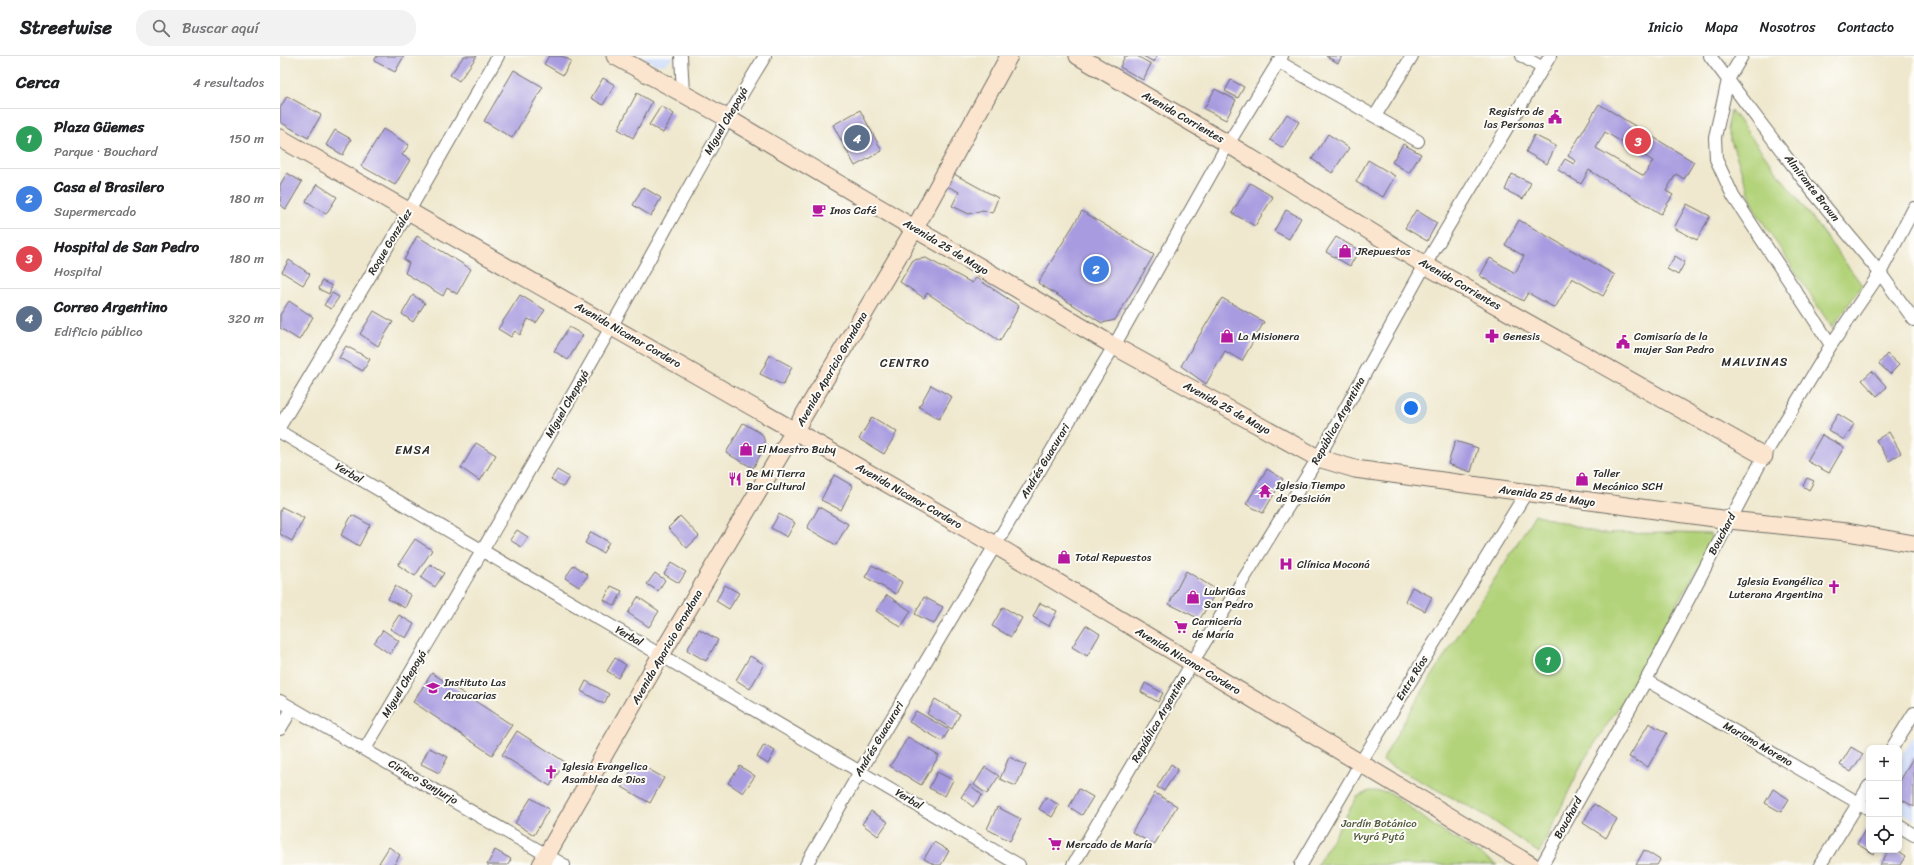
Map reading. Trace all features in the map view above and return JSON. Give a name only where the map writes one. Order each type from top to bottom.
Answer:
[{"type":"main road","name":"Avenida Aparicio Grondona","points":[[544,860],[661,655],[796,431],[915,228],[1009,56]]},
{"type":"main road","name":"Avenida Corrientes","points":[[1078,56],[1228,144],[1426,265],[1764,456]]},
{"type":"main road","name":"Avenida 25 de Mayo","points":[[621,58],[727,118],[1114,346],[1318,458],[1356,469],[1729,520],[1847,532],[1914,544]]},
{"type":"main road","name":"Avenida Nicanor Cordero","points":[[280,138],[995,545],[1531,865]]},
{"type":"street","name":"Roque González","points":[[280,426],[409,211],[498,56]]},
{"type":"street","points":[[681,56],[683,93]]},
{"type":"street","name":"Miguel Chepoyá","points":[[365,749],[482,552],[611,326],[727,118],[765,56]]},
{"type":"street","points":[[1375,116],[1412,56]]},
{"type":"street","points":[[1522,56],[1544,68]]},
{"type":"street","name":"República Argentina","points":[[1073,865],[1192,663],[1318,458],[1426,265],[1550,56]]},
{"type":"street","name":"Almirante Brown","points":[[1710,56],[1809,187],[1880,273],[1914,320]]},
{"type":"street","points":[[1742,56],[1728,80],[1715,137],[1716,159],[1733,196],[1831,346]]},
{"type":"street","points":[[1280,59],[1418,141]]},
{"type":"street","name":"Andrés Guacurari","points":[[806,865],[1114,346],[1228,144],[1280,59]]},
{"type":"street","name":"Bouchard","points":[[1542,865],[1646,680],[1764,456],[1831,346],[1880,273],[1914,208]]},
{"type":"street","name":"Yerbal","points":[[280,432],[482,552],[861,770],[1019,865]]},
{"type":"street","name":"Entre Ríos","points":[[1301,865],[1360,762],[1526,493]]},
{"type":"street","name":"Mariano Moreno","points":[[1646,680],[1864,806]]},
{"type":"street","name":"Ciriaco Sanjurjo","points":[[280,701],[365,749],[544,860],[564,865]]},
{"type":"street","points":[[280,729],[292,709]]},
{"type":"street","points":[[1894,745],[1914,713]]},
{"type":"street","points":[[1820,865],[1864,806]]},
{"type":"street","points":[[1902,828],[1914,835]]},
{"type":"shaded area","points":[[642,56],[673,56],[673,58],[664,65],[654,64]]},
{"type":"shaded area","points":[[1914,735],[1914,820],[1902,813],[1902,756]]},
{"type":"green space","points":[[1731,110],[1862,285],[1832,328],[1755,210],[1727,129]]},
{"type":"green space","points":[[1535,514],[1601,534],[1710,534],[1714,543],[1682,595],[1622,702],[1584,760],[1539,853],[1485,815],[1382,761],[1418,698],[1497,576]]},
{"type":"green space","name":"Jardín Botánico Yvyrá Pytá","points":[[1369,791],[1389,792],[1437,828],[1498,865],[1317,865],[1357,797]]},
{"type":"building","points":[[377,56],[404,56],[395,72],[374,61]]},
{"type":"building","points":[[464,56],[477,56],[459,81],[450,75]]},
{"type":"building","points":[[549,56],[562,56],[571,61],[563,75],[544,64]]},
{"type":"building","points":[[1125,56],[1137,56],[1151,64],[1143,80],[1120,67]]},
{"type":"building","points":[[1143,56],[1157,56],[1154,62]]},
{"type":"building","points":[[1326,56],[1342,56],[1338,63]]},
{"type":"building","points":[[514,70],[543,87],[512,138],[484,121]]},
{"type":"building","points":[[603,78],[615,85],[603,105],[591,98]]},
{"type":"building","points":[[1231,80],[1244,87],[1238,98],[1225,91]]},
{"type":"building","points":[[1215,89],[1236,100],[1226,120],[1204,109]]},
{"type":"building","points":[[637,93],[652,102],[633,138],[618,129]]},
{"type":"building","points":[[287,96],[321,115],[308,138],[280,122],[280,108]]},
{"type":"building","points":[[1599,104],[1694,162],[1684,179],[1676,174],[1666,191],[1673,195],[1661,214],[1589,170],[1581,184],[1558,170],[1565,159],[1574,164],[1576,161],[1568,156]],"holes":[[[1605,132],[1653,161],[1644,176],[1596,148]]]},
{"type":"building","points":[[661,106],[674,114],[663,133],[649,125]]},
{"type":"building","points":[[860,110],[882,151],[855,166],[833,125]]},
{"type":"building","points":[[1287,114],[1299,122],[1283,148],[1270,140]]},
{"type":"building","points":[[383,129],[409,145],[402,155],[410,160],[395,185],[361,166]]},
{"type":"building","points":[[335,130],[351,139],[343,155],[326,145]]},
{"type":"building","points":[[1328,134],[1349,148],[1332,173],[1312,159]]},
{"type":"building","points":[[1534,135],[1556,146],[1547,164],[1526,152]]},
{"type":"building","points":[[1403,144],[1421,154],[1409,173],[1392,162]]},
{"type":"building","points":[[1368,160],[1395,176],[1383,197],[1356,182]]},
{"type":"building","points":[[287,173],[302,182],[286,209],[280,205],[280,185]]},
{"type":"building","points":[[954,174],[998,198],[992,213],[983,210],[969,214],[952,206],[959,192],[947,186]]},
{"type":"building","points":[[1512,174],[1531,183],[1523,199],[1505,190]]},
{"type":"building","points":[[1250,183],[1273,197],[1255,226],[1232,213]]},
{"type":"building","points":[[317,184],[337,197],[326,214],[306,201]]},
{"type":"building","points":[[643,187],[661,198],[651,216],[633,205]]},
{"type":"building","points":[[1687,204],[1710,216],[1697,240],[1674,228]]},
{"type":"building","points":[[1286,210],[1301,218],[1289,239],[1274,231]]},
{"type":"building","points":[[1416,210],[1437,223],[1427,241],[1405,228]]},
{"type":"building","points":[[1082,211],[1154,255],[1115,320],[1102,323],[1038,283]]},
{"type":"building","points":[[1519,220],[1615,275],[1603,296],[1572,278],[1555,308],[1528,293],[1523,301],[1480,276],[1490,258],[1515,273],[1524,256],[1505,245]]},
{"type":"building","points":[[417,236],[471,269],[457,294],[447,288],[443,296],[405,273],[409,263],[404,260]]},
{"type":"building","points":[[1336,237],[1359,250],[1350,266],[1326,252]]},
{"type":"building","points":[[1675,256],[1685,262],[1678,275],[1667,269]]},
{"type":"building","points":[[926,258],[972,283],[976,278],[1019,306],[1000,341],[927,293],[924,298],[900,282],[913,260]]},
{"type":"building","points":[[289,260],[310,274],[303,285],[282,272]]},
{"type":"building","points":[[322,281],[332,286],[329,294],[319,289]]},
{"type":"building","points":[[332,293],[339,297],[331,309],[324,305]]},
{"type":"building","points":[[413,295],[425,303],[413,322],[402,314]]},
{"type":"building","points":[[520,295],[545,310],[536,323],[528,319],[520,335],[515,331],[511,337],[498,329]]},
{"type":"building","name":"La Misionera","points":[[1222,298],[1264,322],[1242,361],[1225,351],[1206,384],[1181,366]]},
{"type":"building","points":[[289,301],[313,317],[299,340],[280,328],[280,315]]},
{"type":"building","points":[[374,311],[393,322],[378,346],[360,334]]},
{"type":"building","points":[[569,327],[583,335],[568,360],[554,351]]},
{"type":"building","points":[[346,346],[370,359],[363,371],[339,358]]},
{"type":"building","points":[[1887,354],[1899,365],[1890,374],[1879,364]]},
{"type":"building","points":[[770,355],[792,367],[783,385],[760,374]]},
{"type":"building","points":[[1872,371],[1887,387],[1877,396],[1862,380]]},
{"type":"building","points":[[931,385],[952,397],[939,419],[919,407]]},
{"type":"building","points":[[1838,414],[1854,424],[1844,440],[1828,430]]},
{"type":"building","points":[[872,417],[897,432],[884,454],[859,439]]},
{"type":"building","name":"El Maestro Buby","points":[[743,423],[762,434],[766,445],[753,468],[726,453]]},
{"type":"building","points":[[1889,432],[1901,453],[1889,461],[1876,440]]},
{"type":"building","points":[[1822,435],[1844,447],[1829,473],[1807,461]]},
{"type":"building","points":[[1455,441],[1478,448],[1471,472],[1448,464]]},
{"type":"building","points":[[476,443],[496,455],[480,481],[461,468]]},
{"type":"building","name":"Iglesia Tiempo de Desición","points":[[1267,469],[1283,479],[1263,513],[1246,504]]},
{"type":"building","points":[[557,470],[569,477],[563,487],[551,479]]},
{"type":"building","points":[[834,475],[853,486],[841,510],[821,500]]},
{"type":"building","points":[[1807,478],[1814,481],[1809,490],[1803,486]]},
{"type":"building","points":[[282,507],[304,518],[292,541],[280,534],[280,511]]},
{"type":"building","points":[[819,507],[848,524],[836,545],[807,528]]},
{"type":"building","points":[[779,514],[795,523],[787,537],[771,528]]},
{"type":"building","points":[[352,515],[370,525],[359,546],[341,535]]},
{"type":"building","points":[[680,516],[699,536],[687,548],[668,528]]},
{"type":"building","points":[[517,530],[528,537],[521,547],[510,540]]},
{"type":"building","points":[[591,532],[609,542],[603,553],[585,543]]},
{"type":"building","points":[[415,539],[432,550],[415,576],[398,565]]},
{"type":"building","points":[[671,563],[686,572],[679,583],[664,574]]},
{"type":"building","points":[[430,564],[444,573],[435,587],[421,578]]},
{"type":"building","points":[[574,565],[588,575],[579,587],[565,578]]},
{"type":"building","points":[[872,565],[902,582],[896,594],[865,577]]},
{"type":"building","name":"LubriGas San Pedro","points":[[1186,571],[1217,590],[1200,619],[1169,604]]},
{"type":"building","points":[[655,573],[665,580],[658,591],[647,584]]},
{"type":"building","points":[[725,585],[739,593],[729,609],[716,601]]},
{"type":"building","points":[[395,586],[411,595],[405,608],[388,599]]},
{"type":"building","points":[[611,586],[622,591],[615,606],[604,600]]},
{"type":"building","points":[[1412,587],[1432,597],[1425,611],[1405,601]]},
{"type":"building","points":[[887,595],[911,611],[901,627],[876,611]]},
{"type":"building","points":[[638,597],[659,611],[649,627],[628,613]]},
{"type":"building","points":[[924,597],[943,607],[934,624],[915,614]]},
{"type":"building","points":[[1040,603],[1057,611],[1049,626],[1033,617]]},
{"type":"building","points":[[1003,607],[1022,618],[1011,637],[992,626]]},
{"type":"building","points":[[399,615],[414,624],[406,638],[390,629]]},
{"type":"building","points":[[1086,625],[1100,634],[1087,656],[1072,647]]},
{"type":"building","points":[[699,629],[718,640],[706,661],[687,650]]},
{"type":"building","points":[[383,630],[399,641],[390,654],[374,643]]},
{"type":"building","points":[[750,656],[764,664],[750,689],[736,680]]},
{"type":"building","points":[[615,658],[626,665],[618,678],[607,671]]},
{"type":"building","points":[[432,673],[512,725],[492,755],[413,702]]},
{"type":"building","points":[[586,681],[609,694],[604,704],[581,691]]},
{"type":"building","points":[[1145,683],[1163,693],[1158,702],[1141,692]]},
{"type":"building","points":[[935,699],[960,714],[952,729],[927,714]]},
{"type":"building","points":[[916,711],[949,730],[942,741],[909,722]]},
{"type":"building","points":[[1649,723],[1667,733],[1648,767],[1629,757]]},
{"type":"building","points":[[517,731],[565,762],[550,786],[502,755]]},
{"type":"building","points":[[908,737],[939,756],[921,785],[890,766]]},
{"type":"building","points":[[764,745],[775,751],[768,764],[757,757]]},
{"type":"building","points":[[1851,747],[1863,754],[1851,772],[1840,765]]},
{"type":"building","points":[[429,748],[448,757],[439,773],[421,764]]},
{"type":"building","points":[[1914,756],[1914,807],[1902,800],[1902,778]]},
{"type":"building","points":[[1009,757],[1026,765],[1016,786],[1000,779]]},
{"type":"building","points":[[636,762],[664,778],[650,803],[622,787]]},
{"type":"building","points":[[1171,764],[1178,769],[1164,791],[1157,787]]},
{"type":"building","points":[[740,766],[755,776],[743,793],[728,783]]},
{"type":"building","points":[[985,767],[999,776],[987,794],[974,785]]},
{"type":"building","points":[[937,772],[953,780],[945,796],[929,788]]},
{"type":"building","points":[[970,785],[982,795],[973,807],[961,797]]},
{"type":"building","points":[[1079,789],[1093,797],[1082,815],[1069,807]]},
{"type":"building","points":[[1773,789],[1789,799],[1781,812],[1765,803]]},
{"type":"building","points":[[1155,793],[1177,806],[1154,845],[1132,832]]},
{"type":"building","points":[[1046,797],[1059,805],[1052,817],[1039,809]]},
{"type":"building","points":[[531,798],[549,809],[534,835],[515,823]]},
{"type":"building","points":[[1594,804],[1617,819],[1606,838],[1583,823]]},
{"type":"building","points":[[997,807],[1021,819],[1010,841],[987,829]]},
{"type":"building","points":[[871,811],[888,822],[878,836],[862,824]]},
{"type":"building","points":[[1865,830],[1866,849],[1857,844]]},
{"type":"building","points":[[934,842],[949,851],[941,865],[935,865],[924,859]]},
{"type":"building","points":[[389,847],[400,855],[394,865],[383,865],[379,863]]},
{"type":"building","points":[[495,850],[511,859],[508,865],[487,865]]},
{"type":"building","points":[[1644,850],[1660,860],[1657,865],[1636,865]]},
{"type":"building","points":[[1887,853],[1899,853],[1905,857],[1900,865],[1880,865]]},
{"type":"place","name":"Registro de las Personas","points":[[1555,117]]},
{"type":"place","name":"Correo Argentino","points":[[857,138]]},
{"type":"place","name":"Hospital de San Pedro","points":[[1638,141]]},
{"type":"place","name":"Inos Café","points":[[819,210]]},
{"type":"place","name":"JRepuestos","points":[[1345,251]]},
{"type":"place","name":"Casa el Brasilero","points":[[1096,269]]},
{"type":"place","name":"La Misionera","points":[[1227,336]]},
{"type":"place","name":"Genesis","points":[[1492,336]]},
{"type":"place","name":"Comisaría de la mujer San Pedro","points":[[1623,342]]},
{"type":"place","name":"El Maestro Buby","points":[[746,449]]},
{"type":"place","name":"De Mi Tierra Bar Cultural","points":[[735,479]]},
{"type":"place","name":"Taller Mecánico SCH","points":[[1582,479]]},
{"type":"place","name":"Iglesia Tiempo de Desición","points":[[1265,491]]},
{"type":"place","name":"Total Repuestos","points":[[1064,557]]},
{"type":"place","name":"Clínica Moconá","points":[[1286,564]]},
{"type":"place","name":"Iglesia Evangélica Luterana Argentina","points":[[1834,587]]},
{"type":"place","name":"LubriGas San Pedro","points":[[1193,597]]},
{"type":"place","name":"Carnicería de María","points":[[1181,627]]},
{"type":"place","name":"Plaza Güemes","points":[[1548,660]]},
{"type":"place","name":"Instituto Las Araucarias","points":[[433,688]]},
{"type":"place","name":"Iglesia Evangelica Asamblea de Dios","points":[[551,772]]},
{"type":"place","name":"Mercado de María","points":[[1055,844]]},
{"type":"district","name":"MALVINAS","points":[[1755,362]]},
{"type":"district","name":"CENTRO","points":[[905,363]]},
{"type":"district","name":"EMSA","points":[[413,450]]}]
